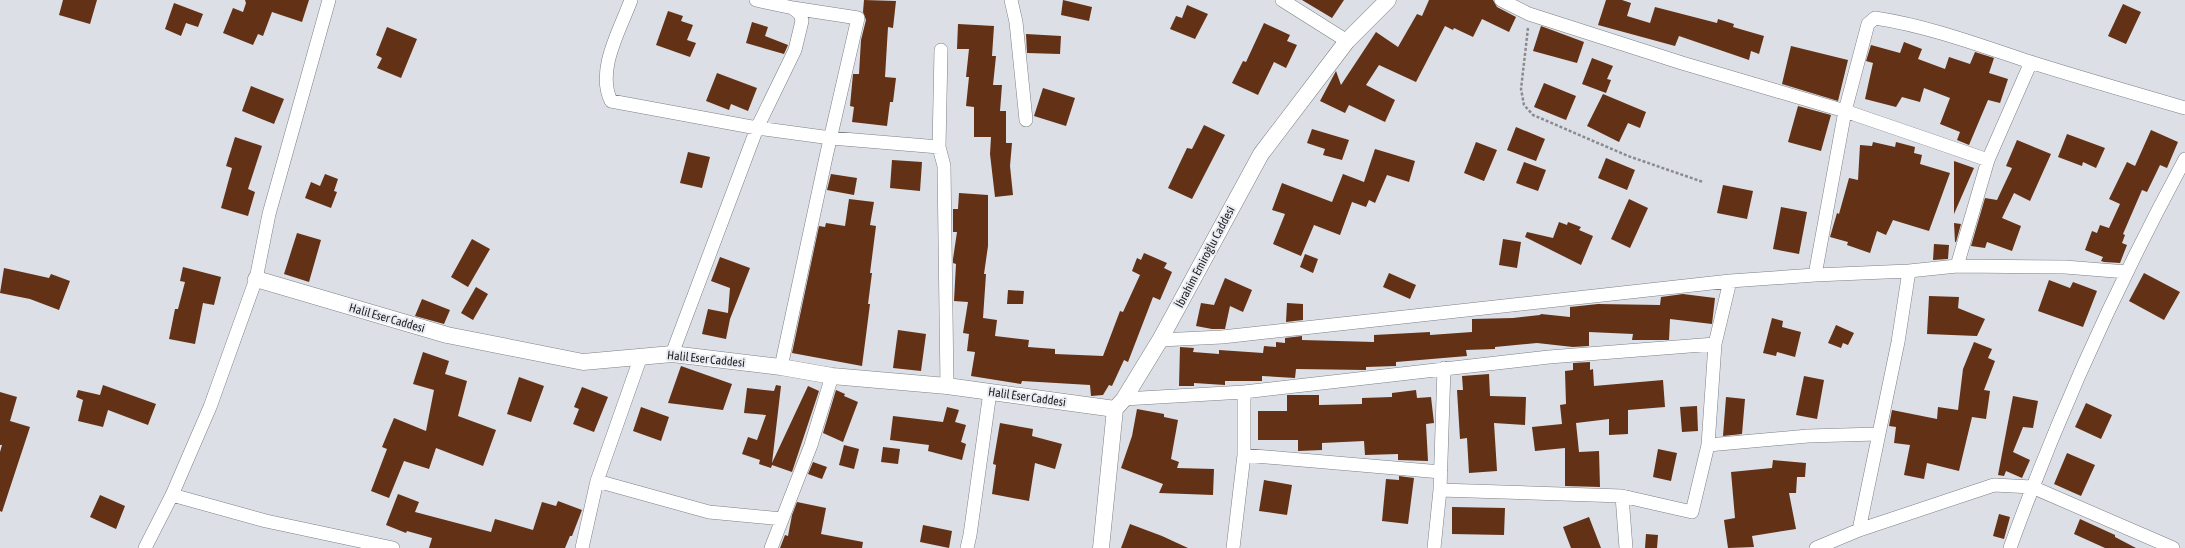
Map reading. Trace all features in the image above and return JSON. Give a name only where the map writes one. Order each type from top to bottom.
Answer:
[{"type":"street","points":[[145,548],[172,495],[210,407],[256,279],[269,214],[329,0]]},
{"type":"street","points":[[631,0],[607,66],[607,92],[611,101],[757,128],[831,138],[939,147]]},
{"type":"street","points":[[756,0],[793,8],[858,18],[781,368]]},
{"type":"street","points":[[1011,0],[1016,22],[1026,120]]},
{"type":"street","points":[[1282,0],[1347,41]]},
{"type":"street","name":"İbrahim Emiroğlu Caddesi","points":[[1102,548],[1120,404],[1160,340],[1261,154],[1347,41],[1388,0]]},
{"type":"street","points":[[1501,0],[1530,14],[1682,63],[1845,111],[1988,160]]},
{"type":"street","points":[[672,354],[757,128],[795,50],[802,21],[800,14],[793,8]]},
{"type":"street","points":[[1816,275],[1845,111],[1868,24],[1875,18],[1973,42],[2031,62],[2185,108]]},
{"type":"street","points":[[941,50],[939,147],[944,166],[947,386]]},
{"type":"street","points":[[1957,266],[1988,160],[2031,62]]},
{"type":"street","points":[[2010,548],[2032,487],[2127,272],[2185,159]]},
{"type":"street","points":[[1160,340],[1222,337],[1730,281],[1909,271],[1957,266],[2065,267],[2127,272]]},
{"type":"street","points":[[1859,530],[1877,434],[1898,342],[1909,271]]},
{"type":"street","name":"Halil Eser Caddesi","points":[[256,279],[447,335],[583,362],[672,354],[832,376],[1120,404]]},
{"type":"street","points":[[1440,490],[1622,496],[1692,512],[1708,445],[1715,344],[1730,281]]},
{"type":"street","points":[[1120,404],[1244,392],[1549,357],[1715,344]]},
{"type":"street","points":[[582,548],[597,481],[640,356]]},
{"type":"street","points":[[1434,548],[1441,472],[1444,368]]},
{"type":"street","points":[[771,548],[811,445],[832,376]]},
{"type":"street","points":[[967,548],[990,392]]},
{"type":"street","points":[[1233,548],[1244,455],[1244,392]]},
{"type":"street","points":[[1708,445],[1808,436],[1877,434]]},
{"type":"street","points":[[1244,455],[1441,472]]},
{"type":"street","points":[[597,481],[709,512],[782,519]]},
{"type":"street","points":[[1816,548],[1859,530],[1994,486],[2032,487],[2173,548]]},
{"type":"street","points":[[172,495],[266,521],[393,548]]},
{"type":"street","points":[[1622,496],[1626,548]]},
{"type":"path","points":[[1530,14],[1521,89],[1524,106],[1533,115],[1628,156],[1703,182]]},
{"type":"building","points":[[63,0],[97,0],[90,24],[59,15]]},
{"type":"building","points":[[245,0],[309,0],[302,22],[272,12],[263,36],[258,34],[253,45],[223,33],[233,8],[243,12],[246,3]]},
{"type":"building","points":[[864,0],[896,1],[893,28],[888,27],[885,77],[896,78],[893,102],[890,102],[887,126],[852,122],[854,107],[850,106],[853,74],[859,74],[861,40],[866,20],[863,12]]},
{"type":"building","points":[[1063,0],[1092,7],[1089,21],[1061,15]]},
{"type":"building","points":[[1302,0],[1344,0],[1332,18]]},
{"type":"building","points":[[1429,0],[1493,0],[1497,7],[1516,17],[1509,32],[1482,19],[1473,37],[1454,28],[1453,30],[1445,26],[1416,82],[1379,65],[1366,85],[1395,100],[1385,122],[1349,105],[1345,113],[1320,101],[1336,71],[1341,85],[1376,32],[1398,47],[1417,14],[1422,16]]},
{"type":"building","points":[[1606,0],[1622,0],[1631,3],[1627,16],[1650,23],[1655,7],[1717,23],[1718,19],[1734,24],[1733,27],[1764,36],[1759,54],[1751,51],[1749,60],[1679,36],[1675,46],[1598,25]]},
{"type":"building","points":[[174,3],[203,14],[198,27],[186,23],[181,36],[165,29]]},
{"type":"building","points":[[2123,4],[2141,12],[2126,44],[2108,36]]},
{"type":"building","points":[[1187,5],[1208,14],[1195,39],[1170,29],[1176,16],[1182,18]]},
{"type":"building","points":[[668,11],[683,16],[681,21],[693,25],[687,40],[696,43],[690,57],[656,45]]},
{"type":"building","points":[[752,22],[768,27],[765,36],[788,45],[784,54],[746,43]]},
{"type":"building","points":[[1264,23],[1290,35],[1287,41],[1297,45],[1286,68],[1274,62],[1258,95],[1232,83],[1243,61],[1246,62]]},
{"type":"building","points":[[958,24],[994,26],[992,56],[996,56],[993,85],[1002,85],[1000,111],[1006,111],[1006,143],[1012,143],[1010,166],[1013,195],[995,197],[990,154],[991,137],[974,137],[974,107],[966,106],[969,77],[966,77],[969,49],[957,49]]},
{"type":"building","points":[[1541,26],[1584,42],[1577,63],[1533,51]]},
{"type":"building","points":[[387,27],[417,39],[401,78],[377,68],[382,58],[376,55]]},
{"type":"building","points":[[1026,34],[1061,36],[1060,54],[1027,53]]},
{"type":"building","points":[[1904,42],[1922,49],[1918,59],[1945,69],[1949,57],[1970,64],[1975,52],[1994,58],[1989,73],[2008,79],[2000,103],[1988,100],[1969,145],[1957,140],[1960,132],[1940,124],[1950,98],[1924,88],[1920,102],[1902,97],[1896,107],[1865,99],[1873,63],[1866,61],[1871,45],[1900,53]]},
{"type":"building","points":[[1791,46],[1848,60],[1838,101],[1782,84]]},
{"type":"building","points":[[1592,58],[1613,66],[1607,79],[1611,80],[1606,93],[1582,84]]},
{"type":"building","points":[[717,73],[757,88],[748,111],[731,104],[729,110],[706,101]]},
{"type":"building","points":[[1544,83],[1576,96],[1566,120],[1534,107]]},
{"type":"building","points":[[251,86],[284,99],[274,124],[242,111]]},
{"type":"building","points":[[1043,88],[1075,98],[1066,126],[1034,116]]},
{"type":"building","points":[[1603,94],[1646,112],[1640,128],[1628,123],[1619,142],[1587,126]]},
{"type":"building","points":[[1798,106],[1831,115],[1821,151],[1788,142]]},
{"type":"building","points":[[1204,125],[1225,135],[1192,199],[1168,188],[1187,148],[1192,149]]},
{"type":"building","points":[[1516,127],[1545,139],[1536,161],[1507,150]]},
{"type":"building","points":[[1312,129],[1349,140],[1342,160],[1323,155],[1325,149],[1307,143]]},
{"type":"building","points":[[2151,130],[2178,142],[2167,168],[2160,165],[2147,192],[2142,190],[2123,234],[2125,235],[2122,243],[2127,245],[2120,263],[2101,261],[2103,257],[2085,250],[2092,231],[2097,233],[2100,225],[2109,228],[2120,204],[2109,199],[2127,162],[2135,166]]},
{"type":"building","points":[[2067,134],[2105,148],[2096,168],[2083,162],[2082,166],[2058,157]]},
{"type":"building","points":[[235,137],[262,146],[248,189],[255,192],[248,216],[221,208],[232,168],[226,166]]},
{"type":"building","points":[[2017,140],[2051,154],[2030,201],[2014,193],[2002,218],[2021,226],[2012,251],[1987,242],[1985,248],[1971,246],[1985,198],[1997,200],[2012,168],[2006,166]]},
{"type":"building","points":[[1476,142],[1497,150],[1484,181],[1464,173]]},
{"type":"building","points":[[1873,142],[1895,147],[1896,142],[1915,147],[1914,153],[1922,155],[1920,164],[1950,173],[1929,231],[1893,220],[1886,235],[1877,231],[1870,253],[1847,245],[1848,242],[1830,237],[1837,213],[1839,214],[1849,178],[1858,180],[1860,145],[1872,146]]},
{"type":"building","points":[[1375,149],[1415,161],[1409,182],[1387,175],[1375,203],[1369,200],[1366,207],[1352,202],[1340,235],[1314,225],[1301,256],[1273,244],[1285,214],[1272,210],[1282,183],[1332,202],[1343,174],[1364,182]]},
{"type":"building","points":[[688,152],[710,157],[702,188],[680,183]]},
{"type":"building","points":[[1606,158],[1635,170],[1627,190],[1598,178]]},
{"type":"building","points":[[892,160],[922,162],[920,191],[890,188]]},
{"type":"building","points":[[1954,161],[1974,168],[1954,214]]},
{"type":"building","points":[[1524,162],[1546,170],[1538,191],[1516,183]]},
{"type":"building","points":[[325,174],[338,179],[334,191],[337,192],[331,208],[305,198],[311,182],[320,186]]},
{"type":"building","points":[[831,174],[857,178],[854,195],[827,190]]},
{"type":"building","points":[[1723,185],[1753,191],[1747,219],[1717,213]]},
{"type":"building","points":[[959,193],[988,195],[988,246],[984,274],[986,274],[983,318],[997,320],[995,336],[1029,340],[1028,347],[1055,349],[1055,354],[1103,356],[1120,311],[1123,312],[1140,275],[1132,271],[1137,258],[1141,260],[1144,253],[1167,263],[1164,268],[1172,272],[1160,300],[1153,297],[1128,362],[1124,360],[1112,386],[1109,385],[1103,395],[1091,396],[1090,385],[1022,381],[1021,384],[971,376],[975,352],[967,351],[969,334],[963,333],[968,302],[954,301],[956,264],[953,263],[953,259],[957,232],[953,232],[953,209],[958,209]]},
{"type":"building","points":[[849,199],[874,202],[870,225],[876,226],[870,273],[872,273],[868,304],[870,304],[862,366],[792,353],[819,226],[825,227],[826,223],[845,226]]},
{"type":"building","points":[[1629,199],[1648,208],[1630,248],[1611,239]]},
{"type":"building","points":[[1781,207],[1807,212],[1799,254],[1773,249]]},
{"type":"building","points":[[1559,222],[1567,225],[1568,222],[1581,227],[1579,230],[1593,236],[1581,265],[1525,237],[1527,232],[1553,238]]},
{"type":"building","points":[[1954,223],[1961,224],[1956,242],[1955,242]]},
{"type":"building","points":[[297,233],[321,240],[309,282],[284,274]]},
{"type":"building","points":[[472,239],[490,249],[468,287],[451,277]]},
{"type":"building","points":[[1503,239],[1521,242],[1517,268],[1499,265]]},
{"type":"building","points":[[1934,244],[1949,245],[1948,259],[1933,260]]},
{"type":"building","points":[[1305,254],[1318,259],[1313,273],[1300,267]]},
{"type":"building","points":[[720,257],[750,268],[730,319],[726,339],[702,334],[708,309],[728,313],[730,288],[711,281]]},
{"type":"building","points":[[183,267],[221,277],[214,305],[203,303],[195,344],[169,339],[175,309],[178,309],[185,282],[180,281]]},
{"type":"building","points":[[4,268],[49,278],[51,274],[70,281],[59,310],[30,299],[0,293]]},
{"type":"building","points":[[1389,273],[1416,285],[1410,299],[1383,287]]},
{"type":"building","points":[[2144,273],[2180,292],[2164,320],[2129,301]]},
{"type":"building","points":[[1225,278],[1252,290],[1243,312],[1230,306],[1225,329],[1212,329],[1196,326],[1201,303],[1214,305]]},
{"type":"building","points":[[2049,280],[2070,288],[2073,282],[2097,291],[2083,327],[2038,311]]},
{"type":"building","points":[[476,287],[488,294],[473,320],[461,313]]},
{"type":"building","points":[[1008,290],[1024,291],[1023,304],[1007,304]]},
{"type":"building","points":[[1683,294],[1715,298],[1712,324],[1670,319],[1669,340],[1632,340],[1633,334],[1589,332],[1589,346],[1573,347],[1537,343],[1495,347],[1495,349],[1466,350],[1467,356],[1396,362],[1396,366],[1366,367],[1366,370],[1296,369],[1295,378],[1262,376],[1262,381],[1225,381],[1225,385],[1194,383],[1194,386],[1179,386],[1180,347],[1194,348],[1193,352],[1219,354],[1219,350],[1263,353],[1264,346],[1276,347],[1276,342],[1285,343],[1285,338],[1302,336],[1302,340],[1374,342],[1374,335],[1430,332],[1430,335],[1472,332],[1472,319],[1513,318],[1541,314],[1570,317],[1570,307],[1598,304],[1660,305],[1661,297]]},
{"type":"building","points":[[1929,296],[1959,297],[1958,308],[1985,319],[1977,336],[1927,334]]},
{"type":"building","points":[[422,299],[450,310],[444,324],[415,316]]},
{"type":"building","points":[[1287,303],[1303,304],[1303,320],[1286,322]]},
{"type":"building","points":[[1772,318],[1783,321],[1782,327],[1801,332],[1795,357],[1777,352],[1776,356],[1763,353]]},
{"type":"building","points":[[1836,325],[1854,333],[1848,345],[1843,343],[1841,348],[1828,343]]},
{"type":"building","points":[[898,330],[926,334],[921,371],[893,368]]},
{"type":"building","points":[[1974,342],[1992,349],[1988,358],[1995,361],[1984,390],[1990,391],[1986,419],[1972,417],[1959,471],[1927,463],[1924,479],[1904,475],[1910,445],[1894,443],[1896,427],[1889,426],[1892,410],[1937,419],[1938,407],[1958,410],[1963,369]]},
{"type":"building","points":[[423,352],[449,361],[445,374],[467,381],[458,416],[496,430],[483,466],[436,448],[429,469],[404,461],[389,498],[371,491],[387,449],[382,447],[394,418],[426,431],[434,390],[413,384]]},
{"type":"building","points":[[1590,362],[1590,370],[1593,369],[1594,386],[1663,380],[1665,407],[1628,410],[1628,434],[1609,435],[1609,419],[1576,423],[1579,452],[1599,451],[1600,487],[1565,486],[1565,448],[1535,451],[1532,427],[1562,424],[1560,405],[1566,404],[1565,371],[1573,370],[1573,363]]},
{"type":"building","points":[[681,366],[732,384],[723,410],[668,403]]},
{"type":"building","points":[[1489,374],[1490,396],[1526,397],[1525,425],[1494,423],[1497,471],[1469,473],[1467,438],[1460,439],[1457,390],[1463,390],[1462,376]]},
{"type":"building","points":[[1804,376],[1824,380],[1817,419],[1796,415]]},
{"type":"building","points":[[519,377],[544,386],[531,422],[507,414]]},
{"type":"building","points":[[103,385],[156,404],[148,425],[108,410],[103,427],[78,421],[83,400],[76,397],[78,390],[100,395]]},
{"type":"building","points":[[776,385],[781,386],[772,463],[808,386],[819,391],[792,472],[772,465],[771,468],[759,464],[760,460],[742,454],[748,437],[757,440],[766,415],[744,413],[747,388],[774,391]]},
{"type":"building","points":[[582,387],[608,397],[594,432],[573,424],[579,409],[574,407]]},
{"type":"building","points":[[836,390],[845,394],[844,396],[858,402],[843,442],[823,433]]},
{"type":"building","points":[[1416,390],[1417,398],[1431,397],[1434,423],[1426,424],[1428,461],[1398,460],[1398,454],[1365,455],[1364,441],[1322,443],[1322,450],[1298,451],[1298,440],[1258,440],[1258,411],[1287,411],[1287,395],[1319,395],[1319,405],[1362,404],[1362,398],[1392,397],[1392,393]]},
{"type":"building","points":[[0,392],[17,397],[10,421],[30,427],[2,512],[0,511],[0,452],[2,445],[0,445]]},
{"type":"building","points":[[2013,396],[2038,401],[2033,428],[2023,427],[2013,452],[2030,460],[2022,478],[2006,471],[2004,476],[1998,475]]},
{"type":"building","points":[[1726,397],[1745,399],[1742,434],[1723,436]]},
{"type":"building","points":[[2086,403],[2112,415],[2101,439],[2075,427]]},
{"type":"building","points":[[1697,406],[1698,431],[1682,432],[1680,407]]},
{"type":"building","points":[[641,407],[669,417],[661,441],[633,431]]},
{"type":"building","points":[[947,407],[959,410],[955,422],[966,425],[961,442],[966,444],[962,460],[928,451],[929,445],[890,440],[893,416],[943,422]]},
{"type":"building","points":[[1137,409],[1164,414],[1164,417],[1178,420],[1171,459],[1179,462],[1177,468],[1214,469],[1213,495],[1159,493],[1163,484],[1121,468],[1132,436]]},
{"type":"building","points":[[1000,423],[1033,429],[1032,436],[1062,444],[1055,469],[1035,463],[1029,501],[992,494],[996,465],[993,464]]},
{"type":"building","points":[[844,445],[859,449],[854,469],[839,465]]},
{"type":"building","points":[[883,447],[900,449],[898,464],[881,462]]},
{"type":"building","points":[[1658,449],[1677,453],[1671,481],[1653,477]]},
{"type":"building","points":[[2067,453],[2095,465],[2081,496],[2054,484]]},
{"type":"building","points":[[1773,460],[1806,463],[1805,477],[1797,477],[1796,493],[1789,493],[1796,529],[1752,536],[1754,547],[1728,548],[1724,520],[1735,518],[1731,472],[1772,468]]},
{"type":"building","points":[[813,462],[827,467],[822,479],[808,474]]},
{"type":"building","points":[[1399,476],[1414,478],[1408,524],[1382,521],[1386,479],[1399,480]]},
{"type":"building","points":[[1264,480],[1292,485],[1287,515],[1259,511]]},
{"type":"building","points":[[398,494],[419,502],[415,512],[491,532],[495,519],[533,530],[542,502],[556,506],[558,501],[582,510],[572,536],[570,536],[565,548],[429,548],[432,538],[407,531],[406,533],[386,525]]},
{"type":"building","points":[[100,495],[125,506],[116,529],[90,517]]},
{"type":"building","points":[[797,502],[826,508],[821,534],[863,542],[862,548],[780,548],[785,535],[788,536],[792,515]]},
{"type":"building","points":[[1452,507],[1505,508],[1504,535],[1452,534]]},
{"type":"building","points":[[1999,514],[2010,517],[2004,539],[1993,536]]},
{"type":"building","points":[[1589,517],[1601,548],[1571,548],[1563,527]]},
{"type":"building","points":[[2080,519],[2115,535],[2115,537],[2136,548],[2105,548],[2074,534]]},
{"type":"building","points":[[1130,524],[1162,536],[1188,548],[1121,548]]},
{"type":"building","points":[[923,525],[952,531],[949,548],[920,542]]},
{"type":"building","points":[[1646,534],[1658,535],[1657,548],[1645,548]]}]
